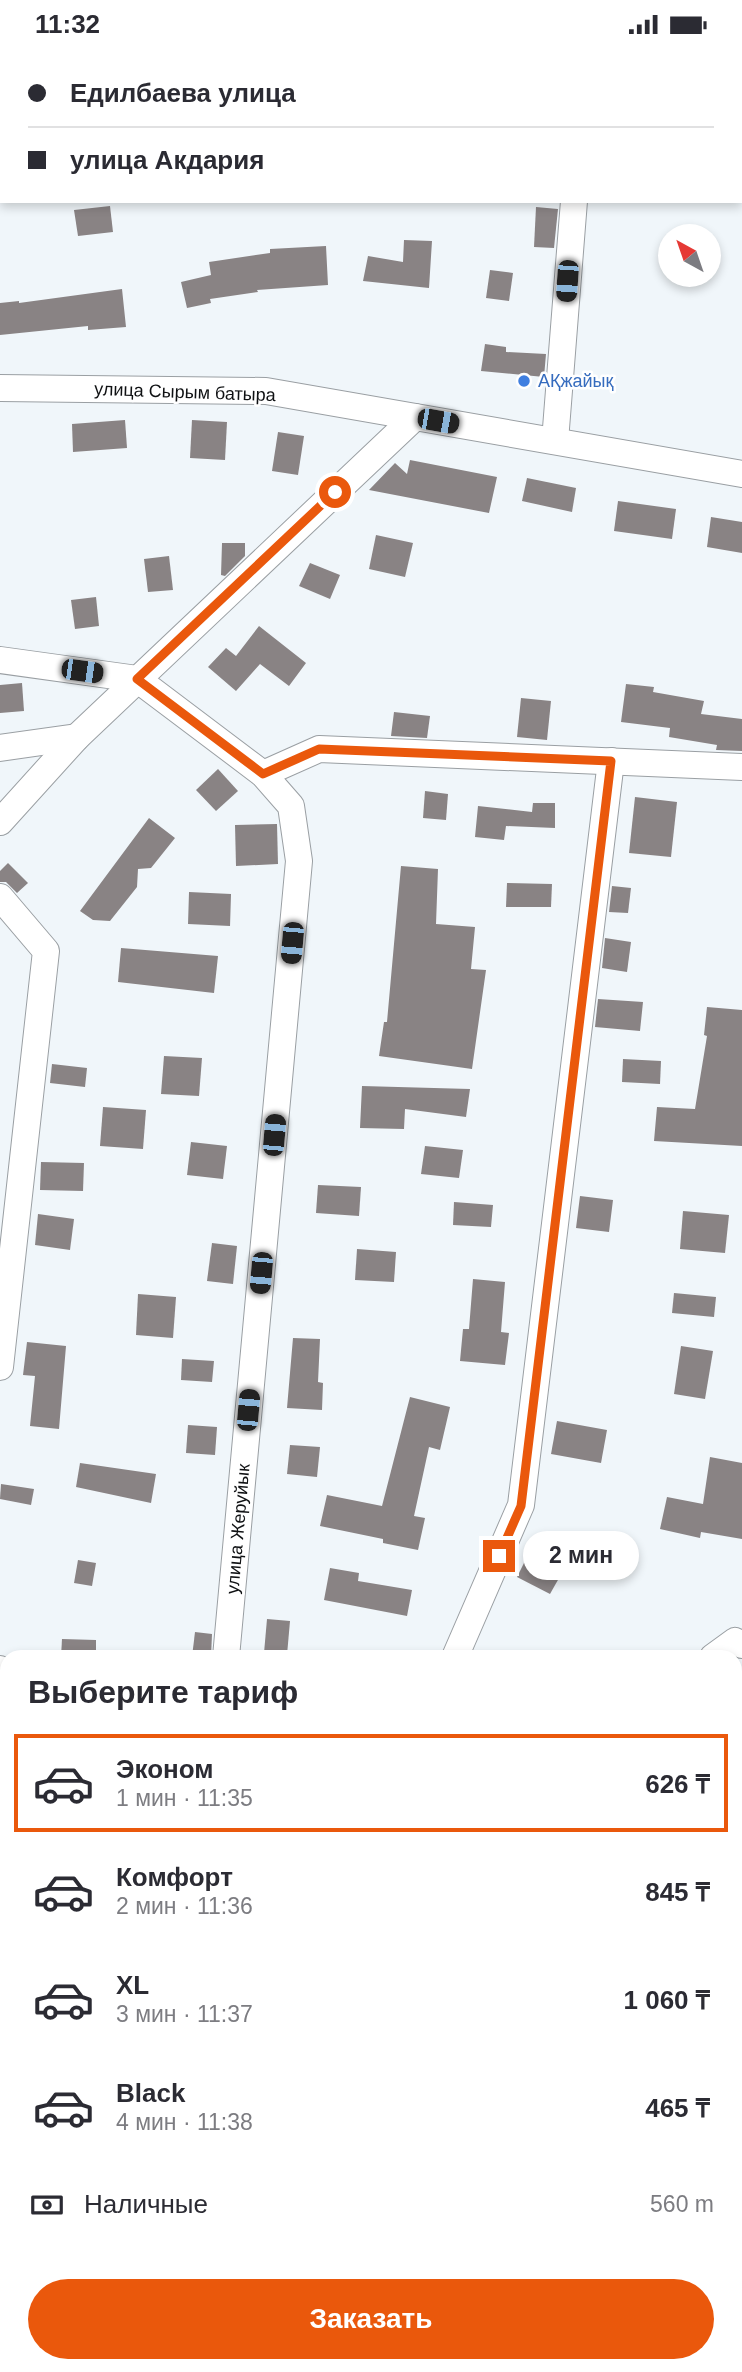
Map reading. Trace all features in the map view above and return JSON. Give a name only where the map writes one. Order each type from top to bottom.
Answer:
[{"type":"street","points":[[555,441],[574,203]]},
{"type":"street","name":"улица Сырым батыра","points":[[0,388],[267,391],[742,474]]},
{"type":"street","points":[[0,822],[77,737],[415,417]]},
{"type":"street","points":[[0,660],[137,679]]},
{"type":"street","name":"улица Жеруйык","points":[[137,679],[263,774],[291,806],[299,861],[227,1650]]},
{"type":"street","points":[[0,748],[77,737]]},
{"type":"street","points":[[263,774],[319,749],[742,767]]},
{"type":"street","points":[[458,1650],[521,1506],[611,761]]},
{"type":"street","points":[[0,897],[46,951],[0,1367]]},
{"type":"street","points":[[722,1650],[734,1641],[742,1645]]},
{"type":"building","points":[[110,206],[113,232],[78,236],[74,210]]},
{"type":"building","points":[[536,207],[558,209],[554,248],[534,247]]},
{"type":"building","points":[[404,240],[432,241],[429,288],[363,281],[368,256],[403,262]]},
{"type":"building","points":[[326,246],[328,285],[257,290],[258,292],[210,299],[211,303],[187,308],[181,282],[211,275],[209,262],[270,253],[270,249]]},
{"type":"building","points":[[490,270],[513,273],[509,301],[486,298]]},
{"type":"building","points":[[122,289],[126,327],[88,330],[88,326],[0,335],[0,303],[19,303]]},
{"type":"building","points":[[485,344],[506,347],[506,352],[546,354],[544,377],[481,371]]},
{"type":"building","points":[[125,420],[127,448],[73,452],[72,424]]},
{"type":"building","points":[[192,420],[227,422],[225,460],[190,458]]},
{"type":"building","points":[[278,432],[304,436],[298,475],[272,471]]},
{"type":"building","points":[[410,460],[497,477],[489,513],[369,490],[395,463],[407,474]]},
{"type":"building","points":[[527,478],[576,488],[572,512],[522,501]]},
{"type":"building","points":[[618,501],[676,509],[672,539],[614,531]]},
{"type":"building","points":[[711,517],[742,522],[742,553],[707,547]]},
{"type":"building","points":[[376,535],[413,543],[405,577],[369,569]]},
{"type":"building","points":[[222,543],[245,543],[245,556],[225,576],[221,575]]},
{"type":"building","points":[[169,556],[173,590],[148,592],[144,559]]},
{"type":"building","points":[[310,563],[340,575],[330,599],[299,586]]},
{"type":"building","points":[[96,597],[99,626],[75,629],[71,600]]},
{"type":"building","points":[[259,626],[306,663],[289,686],[260,664],[236,691],[208,667],[226,648],[236,656]]},
{"type":"building","points":[[22,683],[24,711],[0,713],[0,685]]},
{"type":"building","points":[[626,684],[654,687],[653,692],[704,701],[701,714],[742,719],[742,751],[716,750],[717,745],[669,737],[670,728],[621,722]]},
{"type":"building","points":[[521,698],[551,701],[547,740],[517,737]]},
{"type":"building","points":[[394,712],[430,716],[427,738],[391,736]]},
{"type":"building","points":[[218,769],[238,791],[216,811],[196,790]]},
{"type":"building","points":[[425,791],[448,794],[446,820],[423,818]]},
{"type":"building","points":[[635,797],[677,802],[671,857],[629,853]]},
{"type":"building","points":[[533,803],[555,803],[555,828],[506,826],[504,840],[475,837],[478,806],[532,812]]},
{"type":"building","points":[[149,818],[175,838],[151,868],[138,869],[137,887],[110,921],[93,920],[80,911]]},
{"type":"building","points":[[277,824],[278,864],[236,866],[235,825]]},
{"type":"building","points":[[8,863],[28,883],[17,893],[6,882],[0,882],[0,871]]},
{"type":"building","points":[[401,866],[438,869],[436,924],[475,927],[471,969],[486,970],[472,1069],[379,1056],[384,1022],[387,1022]]},
{"type":"building","points":[[507,883],[552,884],[551,907],[506,907]]},
{"type":"building","points":[[612,886],[631,888],[628,913],[609,912]]},
{"type":"building","points":[[189,892],[231,894],[230,926],[188,924]]},
{"type":"building","points":[[605,938],[631,942],[627,972],[602,968]]},
{"type":"building","points":[[121,948],[218,956],[214,993],[118,982]]},
{"type":"building","points":[[598,999],[643,1002],[640,1031],[595,1027]]},
{"type":"building","points":[[707,1007],[742,1010],[742,1146],[654,1141],[657,1107],[695,1109],[707,1036],[704,1035]]},
{"type":"building","points":[[164,1056],[202,1058],[199,1096],[161,1094]]},
{"type":"building","points":[[623,1059],[661,1061],[660,1084],[622,1082]]},
{"type":"building","points":[[52,1064],[87,1068],[85,1087],[50,1083]]},
{"type":"building","points":[[362,1086],[470,1089],[466,1117],[405,1109],[404,1129],[360,1128]]},
{"type":"building","points":[[103,1107],[146,1110],[143,1149],[100,1146]]},
{"type":"building","points":[[191,1142],[227,1146],[223,1179],[187,1175]]},
{"type":"building","points":[[425,1146],[463,1150],[459,1178],[421,1174]]},
{"type":"building","points":[[41,1162],[84,1163],[83,1191],[40,1190]]},
{"type":"building","points":[[318,1185],[361,1187],[359,1216],[316,1213]]},
{"type":"building","points":[[580,1196],[613,1200],[609,1232],[576,1228]]},
{"type":"building","points":[[454,1202],[493,1205],[491,1227],[453,1225]]},
{"type":"building","points":[[683,1211],[729,1215],[725,1253],[680,1249]]},
{"type":"building","points":[[38,1214],[74,1219],[70,1250],[35,1245]]},
{"type":"building","points":[[212,1243],[237,1246],[233,1284],[207,1281]]},
{"type":"building","points":[[357,1249],[396,1252],[394,1282],[355,1280]]},
{"type":"building","points":[[473,1279],[505,1282],[501,1332],[509,1333],[505,1365],[460,1361],[463,1329],[469,1329]]},
{"type":"building","points":[[674,1293],[716,1297],[714,1317],[672,1313]]},
{"type":"building","points":[[138,1294],[176,1297],[173,1338],[136,1335]]},
{"type":"building","points":[[293,1338],[320,1339],[318,1382],[323,1383],[322,1410],[287,1408]]},
{"type":"building","points":[[27,1342],[66,1346],[59,1429],[30,1426],[35,1376],[23,1375]]},
{"type":"building","points":[[681,1346],[713,1351],[705,1399],[674,1394]]},
{"type":"building","points":[[182,1359],[214,1361],[212,1382],[181,1380]]},
{"type":"building","points":[[410,1397],[450,1407],[440,1450],[429,1447],[414,1516],[425,1518],[418,1550],[383,1543],[383,1539],[320,1526],[327,1495],[382,1506]]},
{"type":"building","points":[[557,1421],[607,1430],[601,1463],[551,1454]]},
{"type":"building","points":[[188,1425],[217,1427],[215,1455],[186,1453]]},
{"type":"building","points":[[290,1445],[320,1447],[317,1477],[287,1474]]},
{"type":"building","points":[[710,1457],[742,1463],[742,1539],[701,1532],[700,1538],[660,1529],[667,1497],[703,1504]]},
{"type":"building","points":[[80,1463],[156,1474],[151,1503],[76,1487]]},
{"type":"building","points":[[1,1484],[34,1489],[31,1505],[0,1499]]},
{"type":"building","points":[[529,1553],[563,1571],[550,1594],[517,1577]]},
{"type":"building","points":[[78,1560],[96,1563],[92,1586],[74,1583]]},
{"type":"building","points":[[330,1568],[359,1573],[358,1581],[412,1590],[407,1616],[324,1600]]},
{"type":"building","points":[[267,1619],[290,1621],[287,1650],[264,1650]]},
{"type":"building","points":[[195,1632],[212,1634],[211,1650],[193,1650]]},
{"type":"building","points":[[62,1639],[96,1640],[96,1650],[61,1650]]},
{"type":"place","name":"АҚжайық","points":[[524,381]]},
{"type":"route","points":[[335,492],[137,679],[263,774],[319,749],[611,761],[521,1506],[499,1556]]}]
